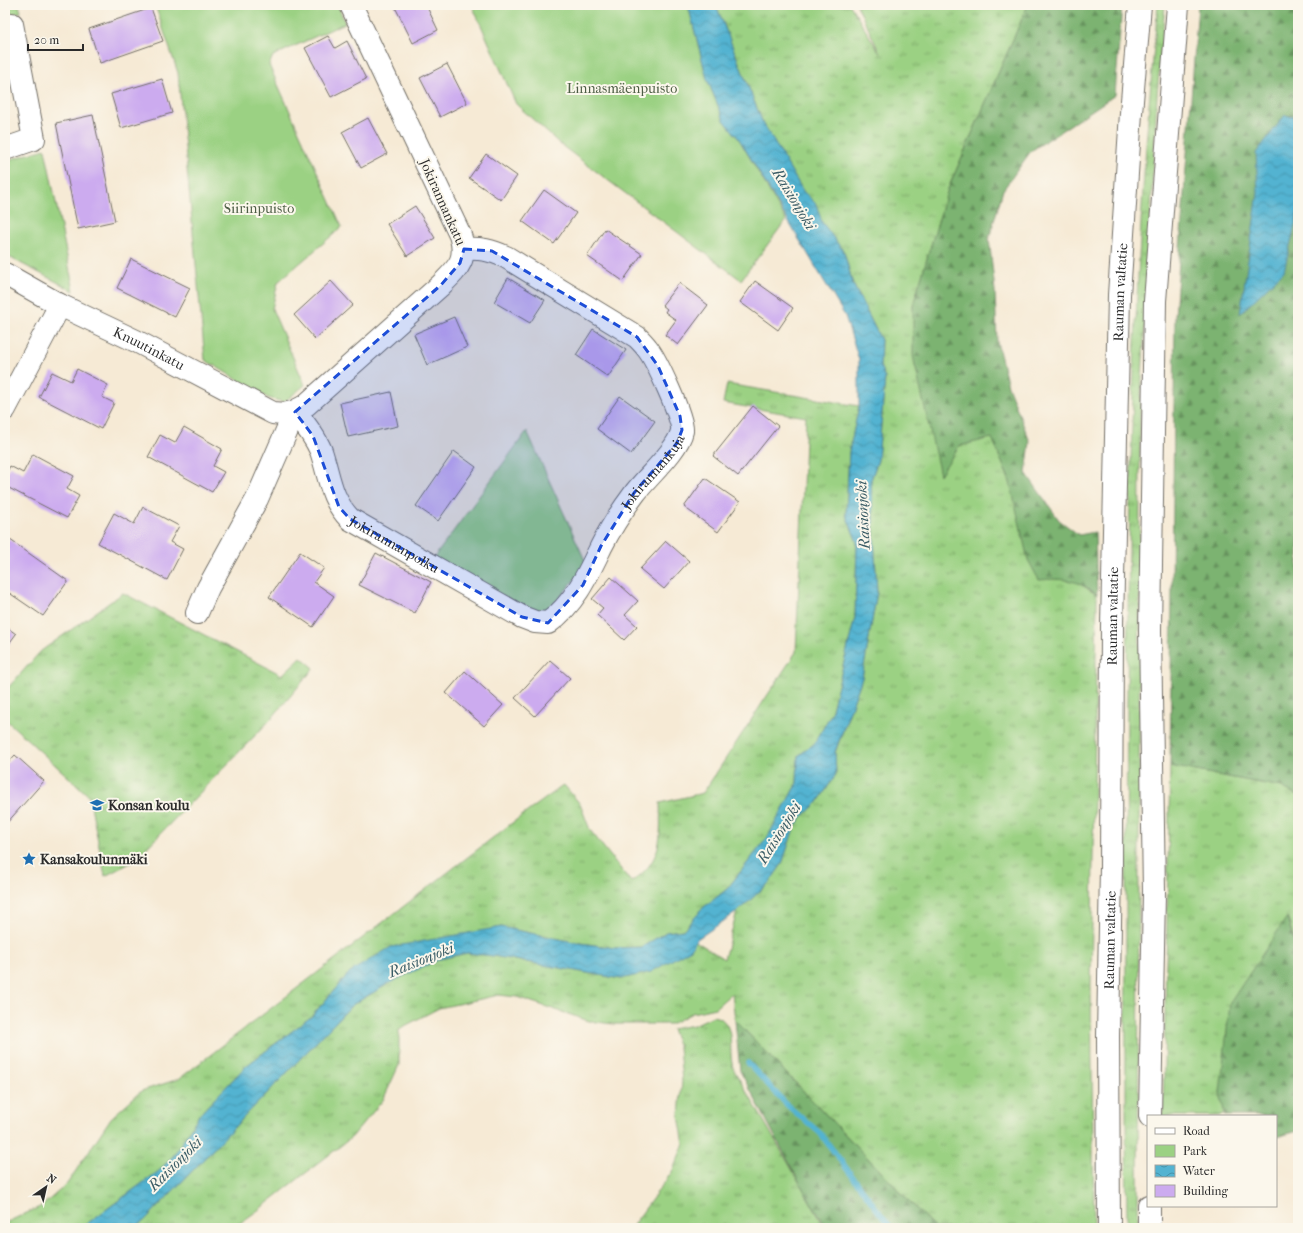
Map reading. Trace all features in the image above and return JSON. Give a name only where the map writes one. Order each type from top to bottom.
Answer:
[{"type":"main road","name":"Jokirannankatu","points":[[295,412],[306,405],[441,286],[460,263],[464,250],[460,235],[351,5]]},
{"type":"main road","name":"Rauman valtatie","points":[[1110,1228],[1108,1037],[1111,867],[1112,634],[1118,311],[1131,112],[1140,5]]},
{"type":"main road","points":[[1150,1115],[1154,892],[1150,630],[1155,301],[1178,5]]},
{"type":"main road","points":[[5,149],[34,139],[12,24]]},
{"type":"main road","name":"Jokirannankuja","points":[[464,250],[479,248],[492,251],[506,257],[637,337],[648,348],[658,366],[680,416],[682,430],[677,443],[634,493],[601,546],[582,585],[558,615],[548,623]]},
{"type":"main road","name":"Knuutinkatu","points":[[5,274],[60,305],[136,341],[262,408],[273,413],[284,414],[295,412]]},
{"type":"main road","points":[[5,409],[60,305]]},
{"type":"main road","points":[[197,613],[208,588],[257,499],[295,412]]},
{"type":"main road","name":"Jokirannanpolku","points":[[295,412],[313,436],[320,450],[339,507],[350,519],[366,530],[522,617],[535,622],[548,623]]},
{"type":"main road","points":[[1149,1207],[1149,1228]]},
{"type":"highlighted area","points":[[464,249],[492,251],[637,337],[658,366],[680,416],[682,430],[677,443],[634,493],[601,546],[583,585],[548,623],[522,617],[350,519],[339,507],[313,436],[295,412],[441,285],[460,263]]},
{"type":"green space","points":[[5,5],[19,5],[21,12],[5,17]]},
{"type":"green space","name":"Siirinpuisto","points":[[155,5],[338,5],[345,23],[273,56],[269,65],[342,227],[278,282],[272,309],[305,385],[284,402],[268,398],[205,360],[178,73]]},
{"type":"green space","name":"Linnasmäenpuisto","points":[[472,5],[688,5],[707,79],[724,120],[739,139],[786,220],[741,280],[561,145],[516,104]]},
{"type":"green space","points":[[716,5],[850,5],[881,55],[857,5],[1028,5],[948,189],[913,305],[940,474],[959,446],[992,437],[1010,482],[1060,578],[1076,581],[1097,595],[1091,987],[1094,1228],[935,1228],[735,1020],[732,993],[715,1008],[692,1013],[671,1024],[613,1024],[589,1021],[517,997],[499,995],[439,1008],[399,1029],[399,1065],[383,1100],[352,1137],[257,1211],[233,1228],[133,1228],[144,1221],[352,1005],[395,980],[440,959],[467,953],[493,956],[621,979],[689,937],[724,959],[737,912],[769,883],[782,864],[794,828],[801,818],[818,802],[836,774],[835,753],[862,678],[877,592],[871,480],[878,460],[885,378],[880,366],[881,340],[853,284],[844,252],[821,222],[816,204],[803,191],[762,121]]},
{"type":"green space","points":[[1028,5],[1122,5],[1115,95],[1031,151],[1003,190],[989,238],[995,291],[997,342],[1008,386],[1030,442],[1026,473],[1059,520],[1079,535],[1095,532],[1097,595],[1084,586],[1070,581],[1055,579],[1039,580],[1028,560],[1010,482],[992,438],[959,446],[940,475],[913,356],[913,305],[948,189]]},
{"type":"green space","points":[[1158,5],[1165,5],[1157,96],[1140,415],[1138,1228],[1127,1228],[1126,1030],[1129,525],[1139,265],[1150,92]]},
{"type":"green space","points":[[1198,5],[1298,5],[1298,796],[1282,787],[1170,766],[1175,316]]},
{"type":"green space","points":[[45,149],[74,291],[5,255],[5,161]]},
{"type":"green space","points":[[727,384],[859,406],[849,452],[846,515],[857,542],[855,618],[831,714],[815,743],[798,756],[797,783],[767,838],[727,889],[699,911],[699,913],[683,930],[666,932],[642,947],[615,948],[574,942],[501,927],[350,972],[312,1016],[246,1066],[199,1115],[174,1155],[159,1171],[81,1228],[5,1228],[5,1223],[42,1206],[67,1184],[111,1118],[141,1091],[179,1079],[512,823],[564,785],[580,804],[590,830],[631,882],[649,866],[655,857],[660,837],[660,803],[703,793],[796,652],[806,417],[723,403]]},
{"type":"green space","points":[[527,431],[587,565],[549,610],[535,613],[433,559]]},
{"type":"green space","name":"Konsan koulu","points":[[123,593],[282,675],[301,657],[314,668],[271,719],[134,861],[105,876],[89,796],[5,719],[5,691],[41,651]]},
{"type":"green space","points":[[1170,766],[1282,787],[1298,796],[1298,955],[1288,918],[1220,1092],[1225,1113],[1221,1115],[1163,1115]]},
{"type":"green space","points":[[1287,917],[1298,955],[1298,1131],[1277,1137],[1277,1115],[1225,1115],[1220,1092],[1230,1003]]},
{"type":"green space","points":[[713,1016],[721,1019],[726,1024],[729,1031],[732,1065],[735,1072],[825,1228],[631,1228],[672,1172],[684,1144],[679,1116],[682,1081],[679,1047],[672,1029],[694,1025]]},
{"type":"green space","points":[[735,1020],[935,1228],[827,1228],[807,1196],[740,1071]]},
{"type":"water","name":"Raisionjoki","points":[[688,5],[716,5],[762,121],[803,191],[816,204],[822,222],[844,252],[853,284],[881,340],[880,366],[885,378],[878,460],[871,480],[877,592],[862,678],[835,752],[836,774],[818,802],[801,818],[794,828],[782,864],[769,883],[737,912],[697,939],[691,949],[651,972],[621,979],[493,956],[467,953],[440,959],[395,980],[352,1005],[144,1221],[133,1228],[81,1228],[159,1171],[174,1155],[199,1115],[246,1066],[312,1016],[350,972],[391,947],[501,927],[574,942],[615,948],[642,947],[666,932],[683,930],[699,913],[699,911],[727,889],[767,838],[797,783],[798,756],[815,743],[831,714],[855,618],[857,542],[846,515],[849,452],[859,406],[859,360],[845,316],[739,139],[724,120],[707,79]]},
{"type":"water","points":[[1285,115],[1298,118],[1298,213],[1284,271],[1240,314],[1258,193],[1256,153]]},
{"type":"building","points":[[399,5],[426,5],[438,30],[413,43],[395,7]]},
{"type":"building","points":[[151,8],[163,41],[100,63],[89,29]]},
{"type":"building","points":[[328,36],[335,48],[347,41],[366,79],[331,97],[305,48]]},
{"type":"building","points":[[447,64],[467,103],[440,117],[420,78]]},
{"type":"building","points":[[162,79],[172,113],[121,128],[111,94]]},
{"type":"building","points":[[93,115],[115,221],[78,229],[56,123]]},
{"type":"building","points":[[368,118],[387,154],[361,168],[342,132]]},
{"type":"building","points":[[486,154],[517,176],[501,200],[469,178]]},
{"type":"building","points":[[544,190],[576,213],[554,244],[522,221]]},
{"type":"building","points":[[415,206],[435,238],[407,256],[387,224]]},
{"type":"building","points":[[605,229],[642,254],[623,281],[587,256]]},
{"type":"building","points":[[131,259],[190,288],[175,317],[117,288]]},
{"type":"building","points":[[508,278],[545,300],[530,323],[494,302]]},
{"type":"building","points":[[331,281],[353,305],[315,339],[294,315]]},
{"type":"building","points":[[755,281],[793,308],[778,330],[740,302]]},
{"type":"building","points":[[679,283],[708,305],[678,345],[665,335],[676,320],[665,312],[667,309],[662,305]]},
{"type":"building","points":[[454,317],[467,347],[427,365],[414,334]]},
{"type":"building","points":[[593,329],[626,350],[608,377],[576,355]]},
{"type":"building","points":[[77,369],[108,385],[102,397],[114,403],[101,429],[39,397],[52,372],[71,381]]},
{"type":"building","points":[[391,392],[398,426],[348,437],[340,403]]},
{"type":"building","points":[[620,396],[655,421],[631,454],[597,429]]},
{"type":"building","points":[[753,406],[778,426],[738,476],[713,456]]},
{"type":"building","points":[[184,427],[222,449],[213,466],[224,472],[212,492],[148,457],[160,435],[175,443]]},
{"type":"building","points":[[454,451],[476,467],[438,521],[416,506]]},
{"type":"building","points":[[33,454],[74,476],[67,489],[79,496],[67,518],[5,486],[5,475],[10,466],[23,473]]},
{"type":"building","points":[[705,478],[740,502],[718,532],[684,507]]},
{"type":"building","points":[[143,507],[179,526],[170,542],[183,549],[167,580],[98,543],[114,513],[134,524]]},
{"type":"building","points":[[6,537],[68,581],[43,616],[5,590]]},
{"type":"building","points":[[666,541],[689,561],[664,589],[640,569]]},
{"type":"building","points":[[300,552],[324,568],[314,582],[334,596],[313,627],[269,597]]},
{"type":"building","points":[[376,553],[431,582],[415,613],[359,585]]},
{"type":"building","points":[[611,577],[638,601],[625,615],[637,626],[624,640],[597,615],[603,608],[592,599]]},
{"type":"building","points":[[5,626],[16,634],[5,649]]},
{"type":"building","points":[[550,660],[570,678],[535,716],[515,698]]},
{"type":"building","points":[[465,671],[503,705],[484,726],[446,693]]},
{"type":"building","points":[[15,755],[44,781],[5,825],[5,766]]},
{"type":"waterway","points":[[748,1063],[788,1106],[820,1133],[891,1228]]},
{"type":"place","name":"Konsan koulu","points":[[97,805]]},
{"type":"place","name":"Kansakoulunmäki","points":[[29,859]]}]
